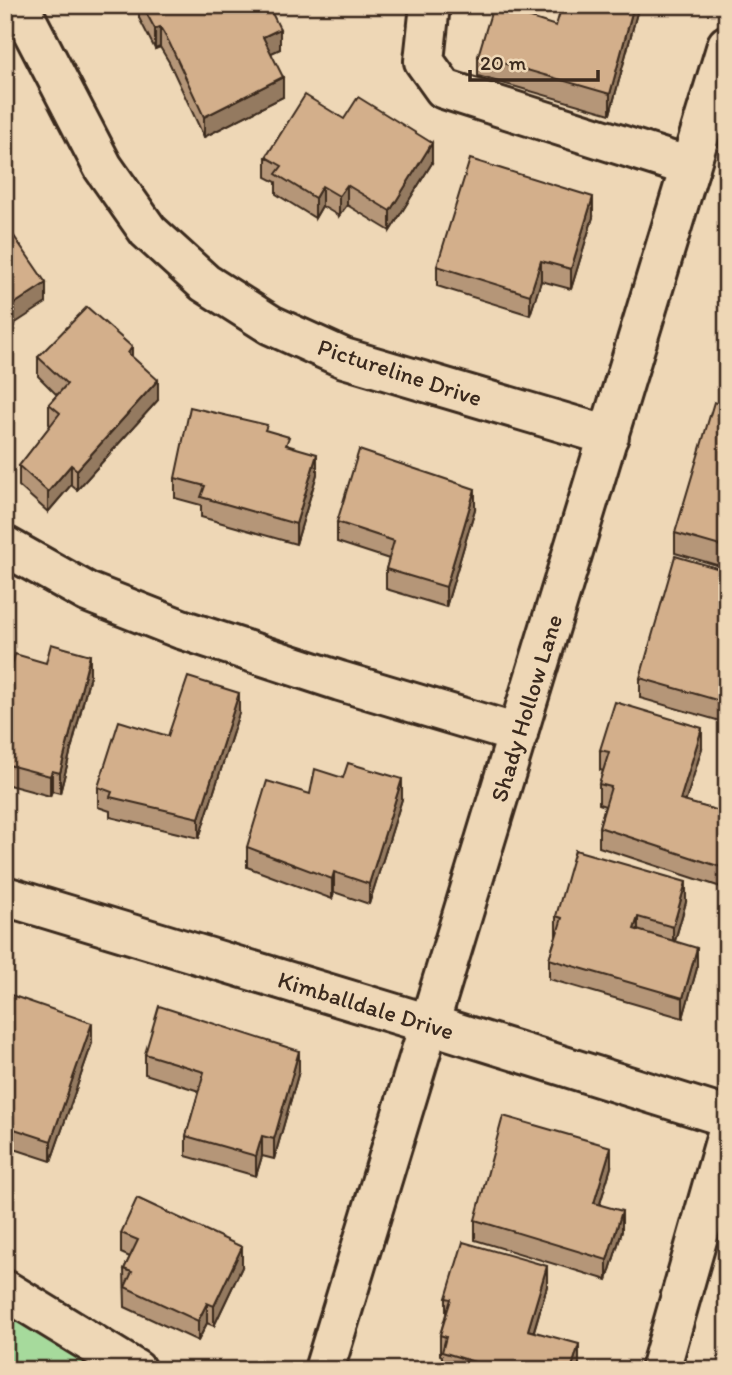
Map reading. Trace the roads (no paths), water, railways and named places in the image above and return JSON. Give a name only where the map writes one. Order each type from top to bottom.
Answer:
[{"type":"street","name":"Pictureline Drive","points":[[19,5],[103,167],[148,231],[205,283],[271,325],[344,358],[609,436]]},
{"type":"street","points":[[430,5],[424,61],[444,89],[690,167]]},
{"type":"street","name":"Shady Hollow Lane","points":[[324,1370],[727,45]]},
{"type":"street","points":[[5,546],[87,592],[181,629],[340,681],[518,734]]},
{"type":"street","name":"Kimballdale Drive","points":[[5,897],[727,1116]]},
{"type":"street","points":[[660,1370],[727,1134]]},
{"type":"street","points":[[5,1290],[136,1370]]}]
